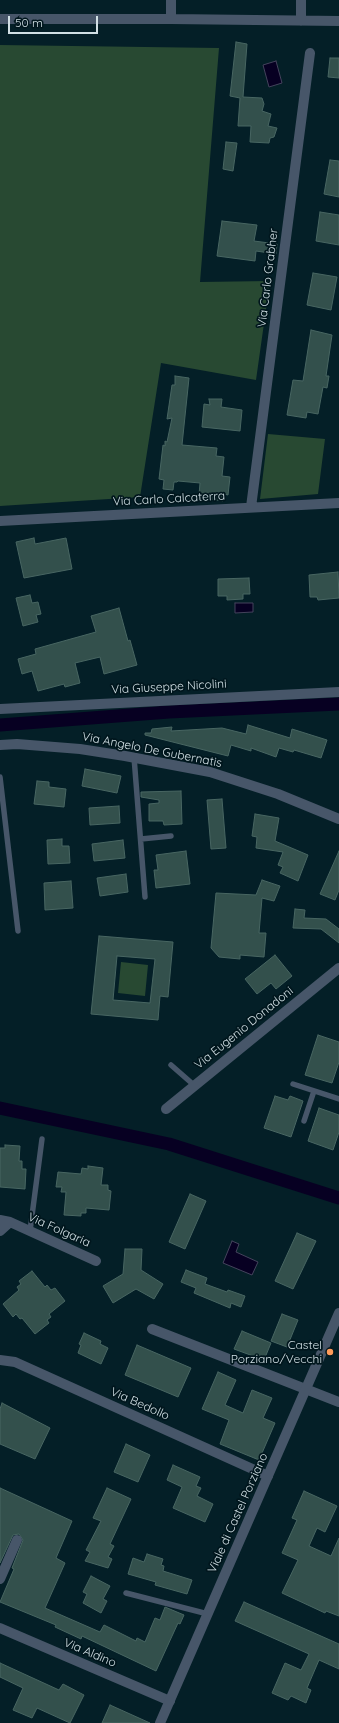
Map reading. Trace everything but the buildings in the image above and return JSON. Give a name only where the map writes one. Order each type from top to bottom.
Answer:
[{"type":"street","points":[[171,0],[171,19]]},
{"type":"street","points":[[301,0],[301,21]]},
{"type":"street","points":[[0,19],[339,21]]},
{"type":"street","name":"Via Carlo Grabher","points":[[252,507],[310,52]]},
{"type":"street","name":"Via Carlo Calcaterra","points":[[0,521],[339,503]]},
{"type":"street","name":"Via Giuseppe Nicolini","points":[[0,709],[339,692]]},
{"type":"street","name":"Via Angelo De Gubernatis","points":[[0,745],[17,744],[80,749],[134,757],[210,772],[278,794],[339,819]]},
{"type":"street","name":"Via Eugenio Donadoni","points":[[166,1109],[339,968]]},
{"type":"street","name":"Via Folgaria","points":[[0,1220],[10,1222],[96,1261]]},
{"type":"street","name":"Via Folgaria","points":[[0,1231],[10,1222]]},
{"type":"street","name":"Viale di Castel Porziano","points":[[160,1723],[339,1313]]},
{"type":"street","points":[[152,1329],[339,1402]]},
{"type":"street","name":"Via Bedollo","points":[[0,1360],[15,1362],[268,1476]]},
{"type":"street","points":[[0,1579],[17,1540]]},
{"type":"street","name":"Via Aldino","points":[[0,1628],[170,1701]]},
{"type":"lane","points":[[134,757],[145,897]]},
{"type":"lane","points":[[0,777],[18,931]]},
{"type":"lane","points":[[141,839],[171,836]]},
{"type":"lane","points":[[171,1065],[195,1086]]},
{"type":"lane","points":[[293,1084],[339,1099]]},
{"type":"lane","points":[[304,1121],[314,1091]]},
{"type":"lane","points":[[30,1231],[42,1139]]},
{"type":"lane","points":[[126,1593],[208,1614]]},
{"type":"green space","points":[[0,45],[219,48],[200,282],[270,281],[256,380],[161,363],[140,497],[0,506]]},
{"type":"green space","points":[[268,434],[325,439],[318,494],[260,499]]},
{"type":"green space","points":[[121,962],[148,965],[145,996],[118,993]]},
{"type":"shaded area","points":[[276,61],[282,83],[269,87],[263,65]]},
{"type":"shaded area","points":[[235,603],[253,603],[253,612],[235,613]]},
{"type":"shaded area","points":[[232,1241],[239,1244],[236,1252],[258,1262],[252,1275],[223,1263]]},
{"type":"waterway","points":[[0,725],[169,712],[339,704]]},
{"type":"waterway","points":[[0,1108],[169,1144],[339,1198]]},
{"type":"place","name":"Castel Porziano/Vecchi","points":[[330,1352]]}]
